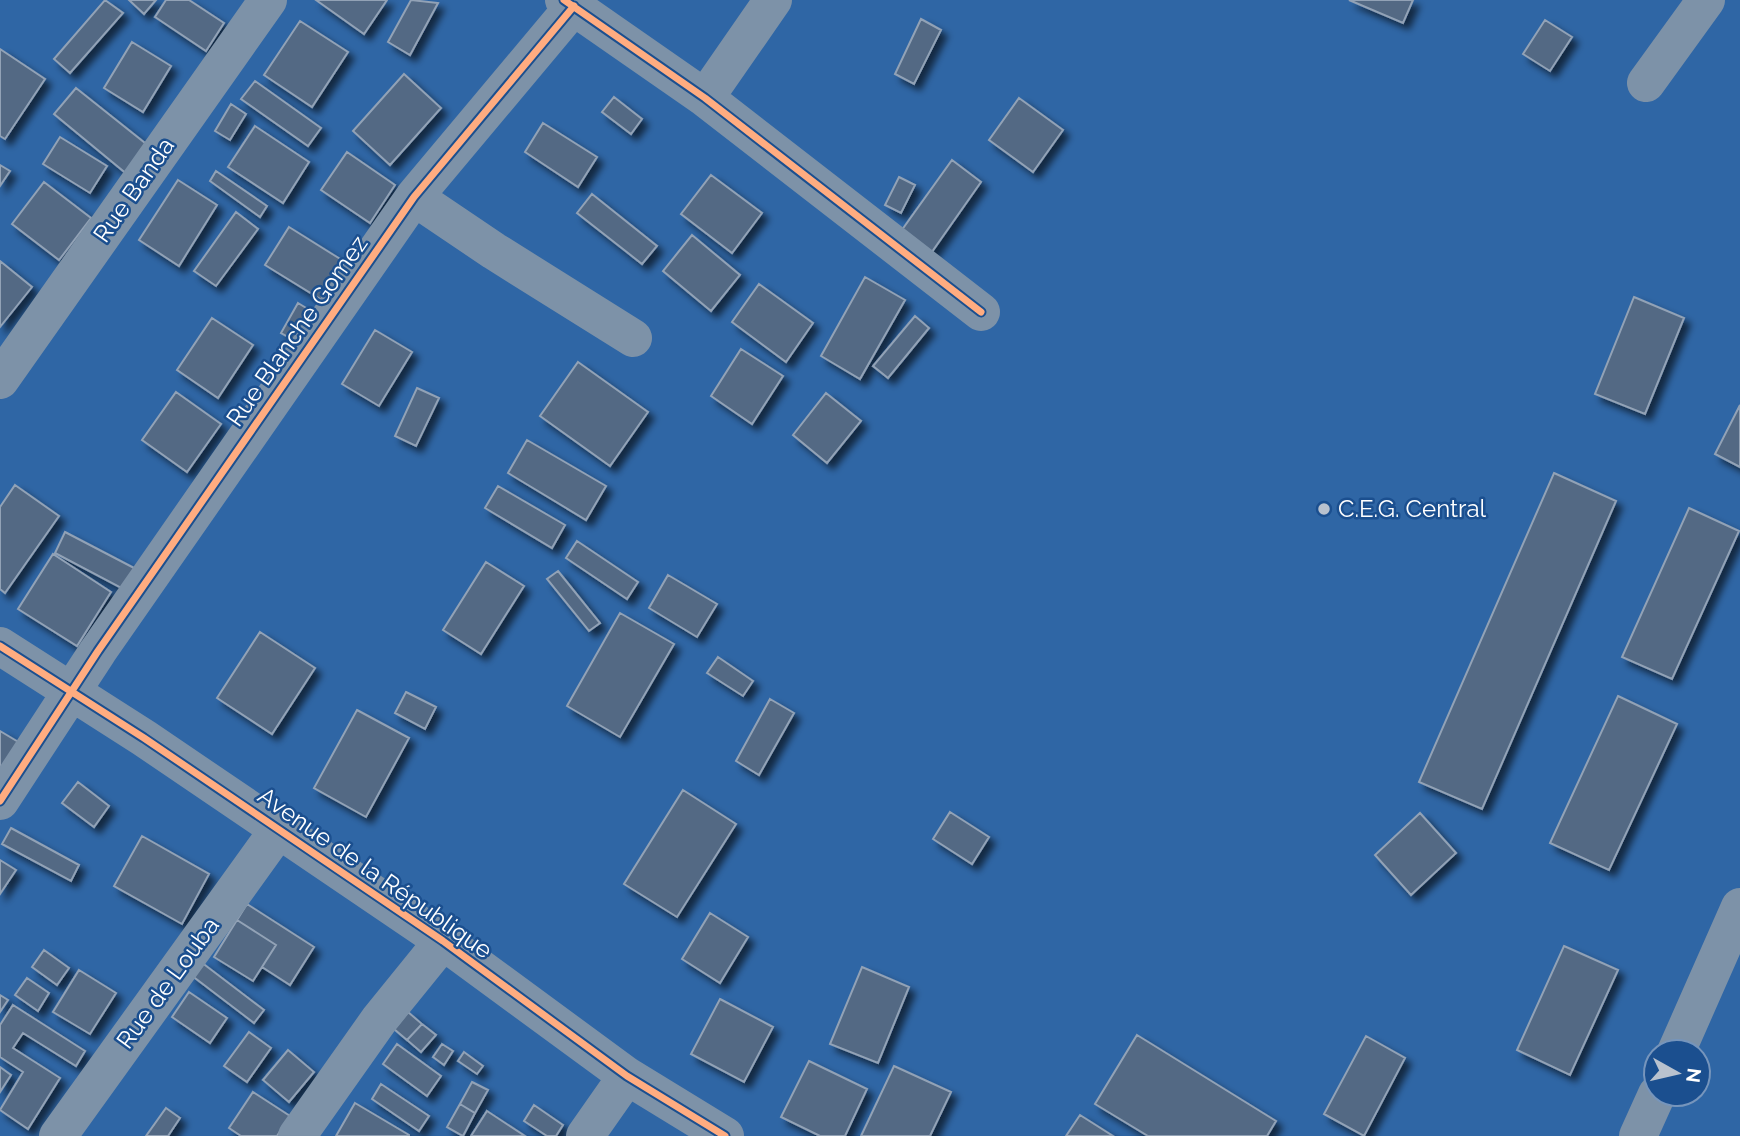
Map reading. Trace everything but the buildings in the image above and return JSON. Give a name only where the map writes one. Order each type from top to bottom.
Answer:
[{"type":"street","name":"Rue Banda","points":[[0,380],[268,0]]},
{"type":"street","points":[[705,98],[773,0]]},
{"type":"street","points":[[1646,83],[1706,0]]},
{"type":"street","points":[[569,3],[705,98],[981,312]]},
{"type":"street","name":"Rue Blanche Gomez","points":[[0,801],[71,692],[414,197],[569,3]]},
{"type":"street","points":[[414,197],[494,251],[634,338]]},
{"type":"street","name":"Avenue de la République","points":[[0,646],[279,829],[443,941],[627,1076],[725,1136]]},
{"type":"street","name":"Rue de Louba","points":[[58,1136],[279,829]]},
{"type":"street","points":[[1682,1038],[1740,907]]},
{"type":"street","points":[[297,1136],[379,1020],[443,941]]},
{"type":"street","points":[[585,1136],[627,1076]]},
{"type":"street","points":[[1638,1136],[1651,1108]]},
{"type":"shaded area","points":[[0,0],[1740,0],[1740,1136],[0,1136]]},
{"type":"cycle path","points":[[564,0],[705,98],[981,312]]},
{"type":"cycle path","points":[[0,801],[98,651],[414,197],[574,6]]},
{"type":"cycle path","points":[[0,646],[144,738],[443,941],[627,1076],[725,1136]]},
{"type":"place","name":"C.E.G. Central","points":[[1324,509]]}]
